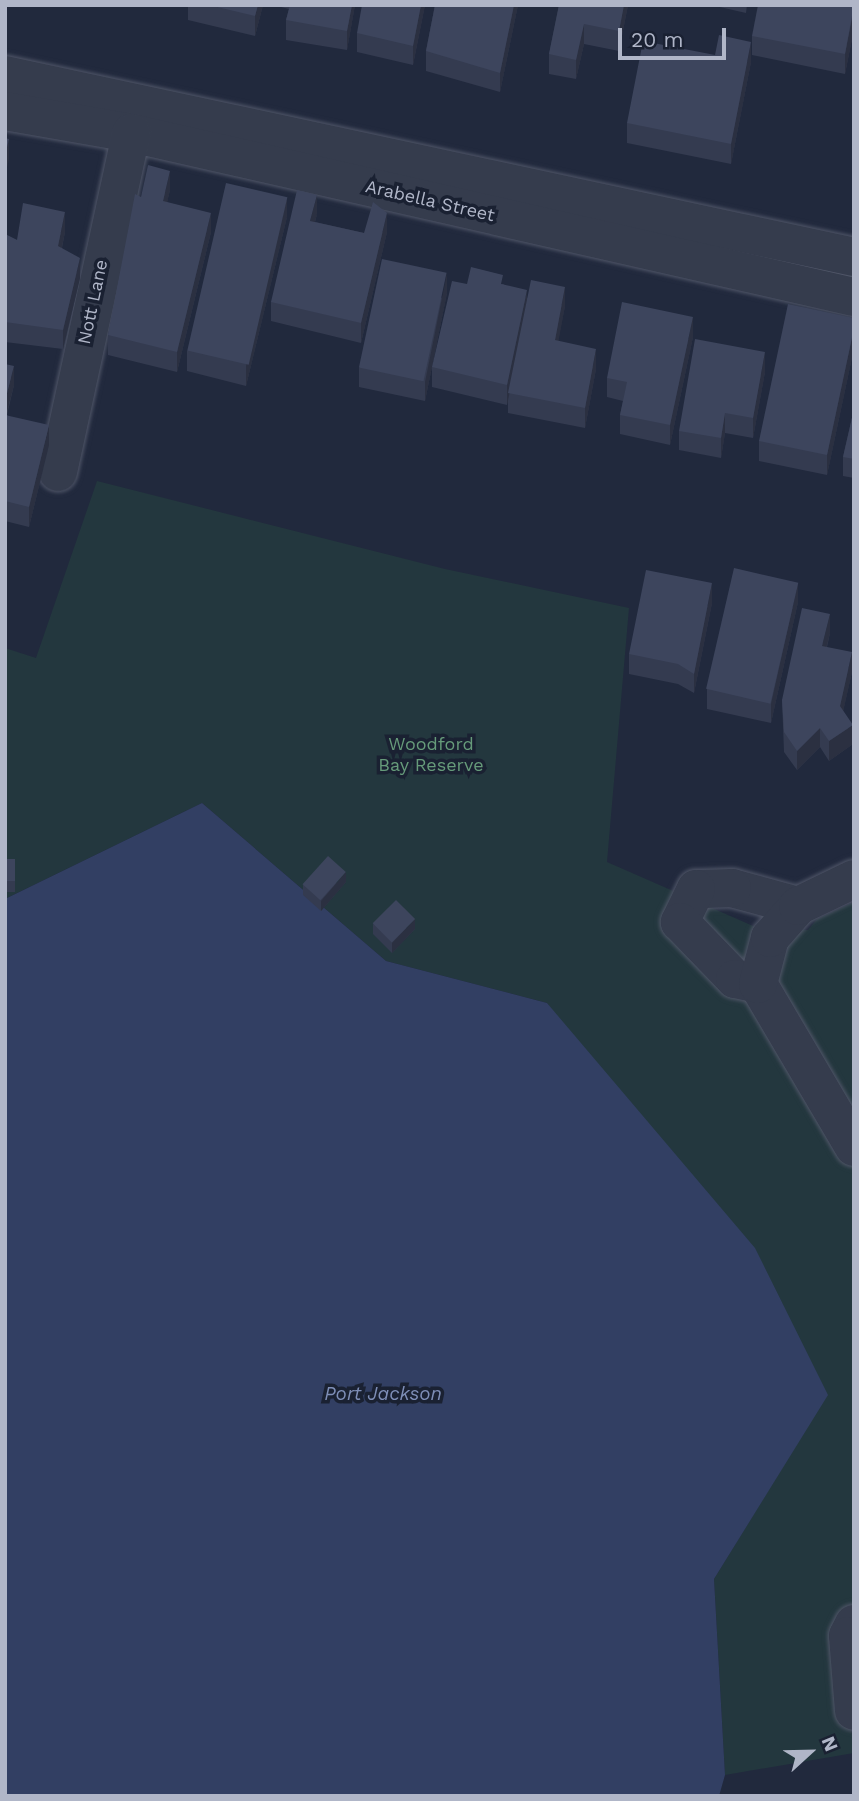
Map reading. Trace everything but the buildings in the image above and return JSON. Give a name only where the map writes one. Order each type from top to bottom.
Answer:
[{"type":"street","name":"Arabella Street","points":[[5,75],[854,257]]},
{"type":"street","name":"Arabella Street","points":[[5,111],[131,133],[854,297]]},
{"type":"street","name":"Nott Lane","points":[[58,472],[131,133]]},
{"type":"street","points":[[854,879],[798,906],[770,939],[758,984],[854,1147]]},
{"type":"street","points":[[758,984],[735,979],[680,922],[696,889],[732,888],[798,906]]},
{"type":"street","points":[[854,1624],[848,1636],[854,1711]]},
{"type":"green space","name":"Woodford Bay Reserve","points":[[97,481],[445,569],[629,608],[607,862],[760,929],[808,930],[817,919],[854,902],[854,1604],[841,1633],[854,1753],[725,1775],[714,1579],[827,1395],[547,1003],[386,961],[202,803],[5,899],[5,648],[36,658]]},
{"type":"water","name":"Port Jackson","points":[[202,803],[386,961],[547,1003],[755,1248],[828,1395],[714,1579],[725,1775],[719,1796],[5,1796],[5,899]]}]
